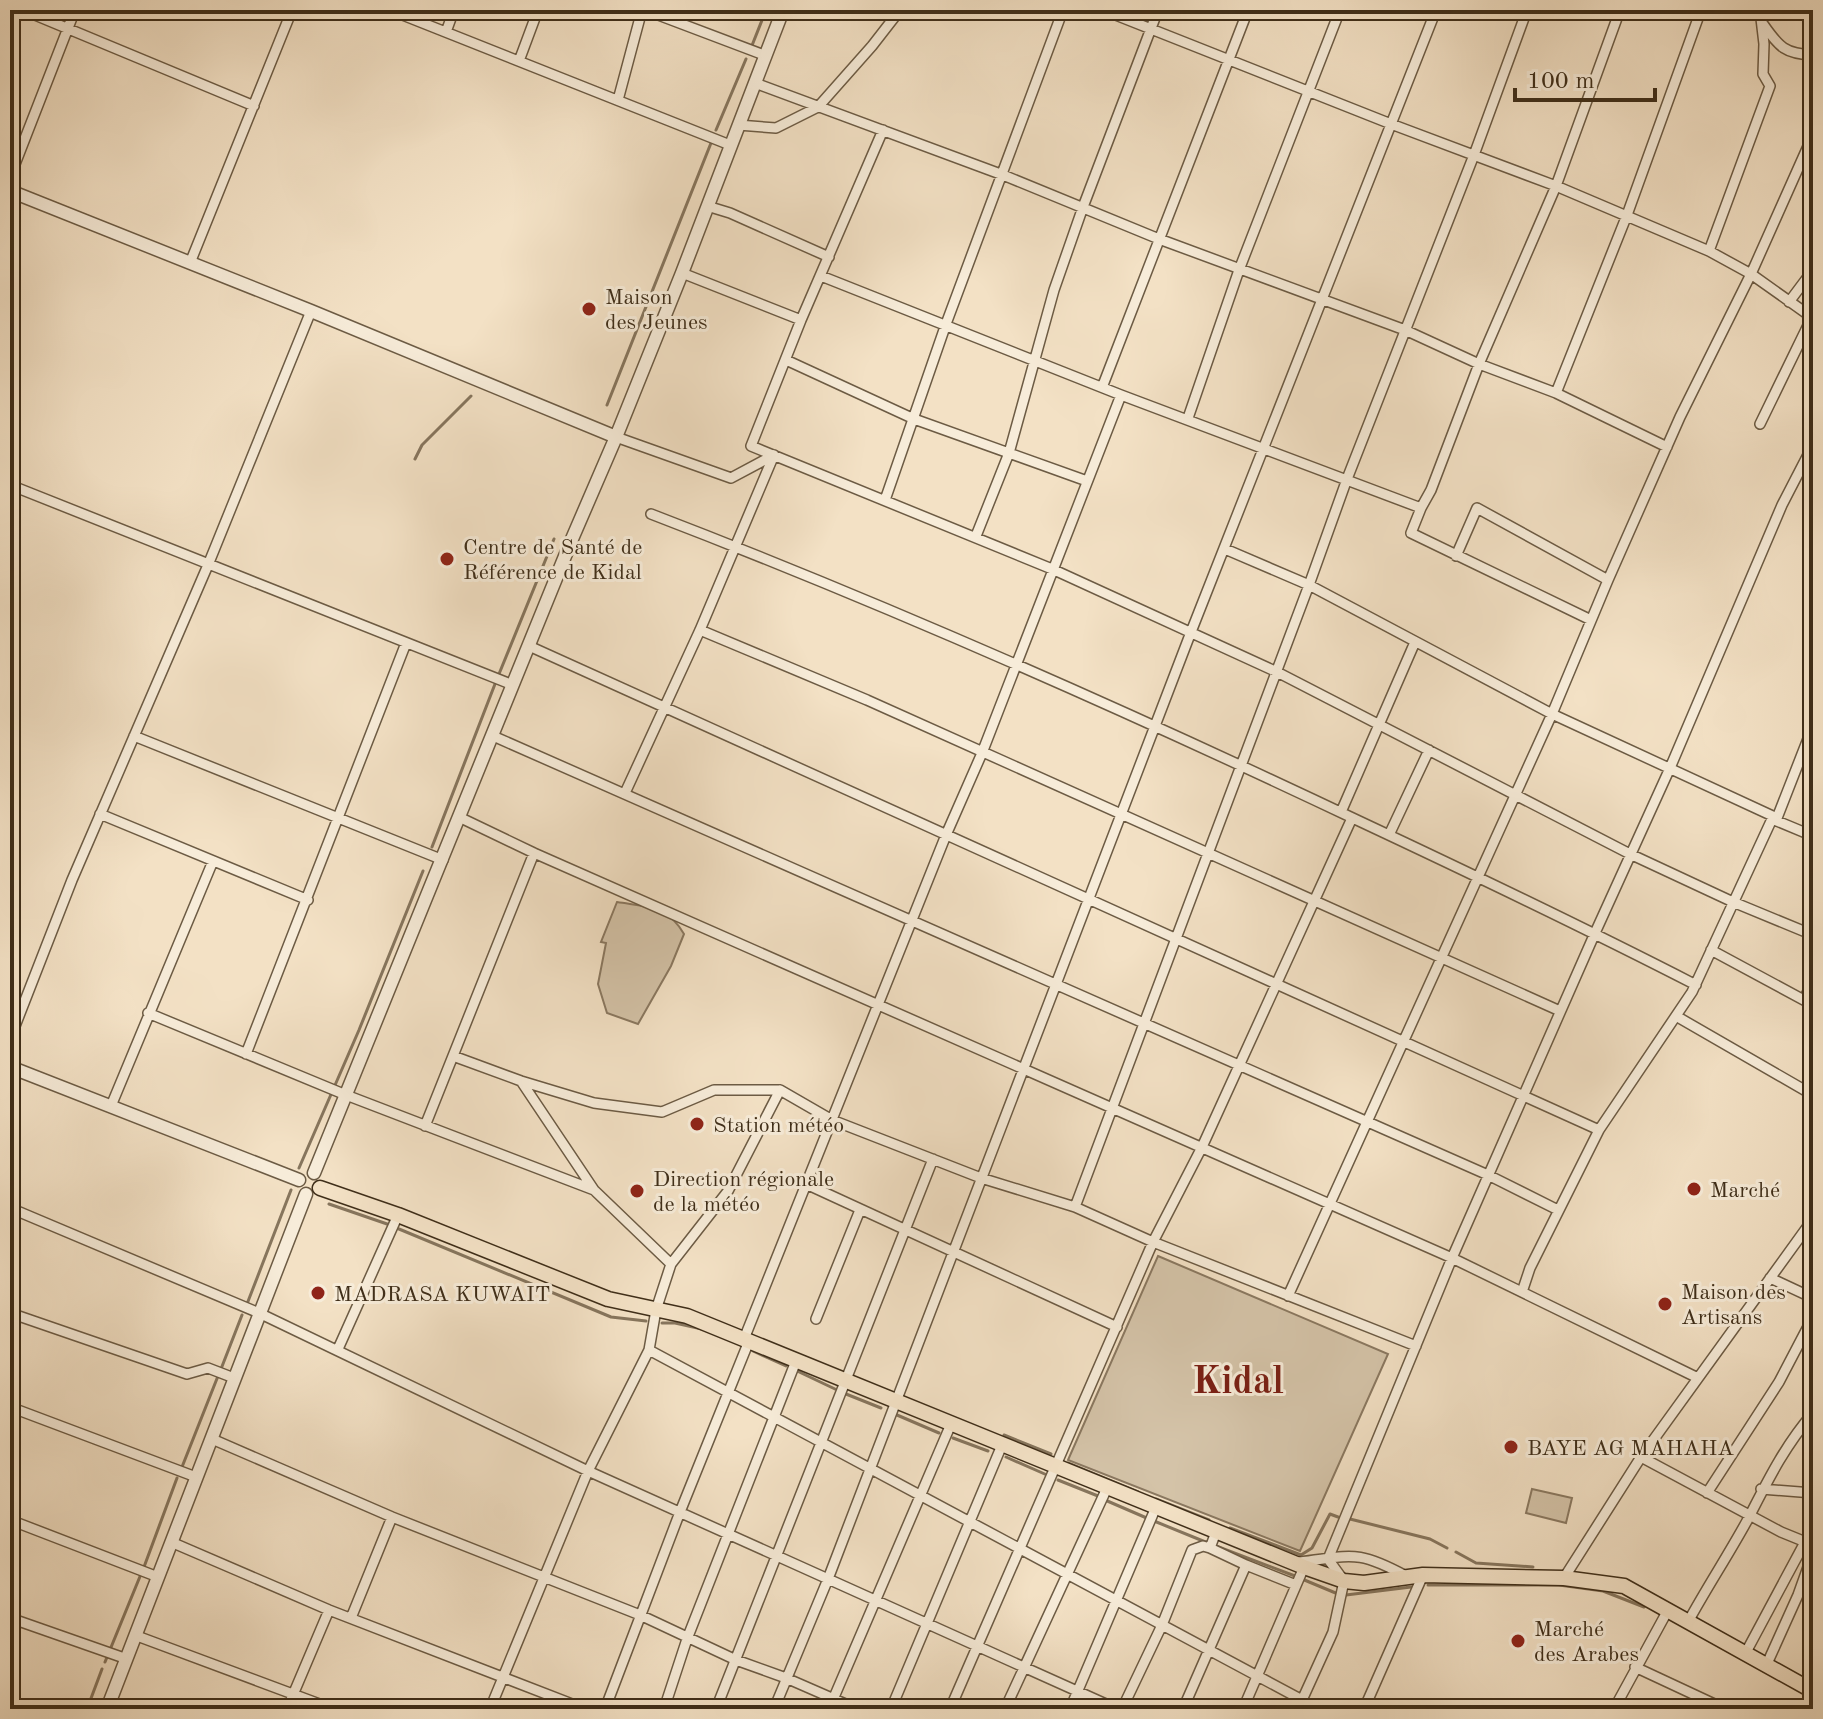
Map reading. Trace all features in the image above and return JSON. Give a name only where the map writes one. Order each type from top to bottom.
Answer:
[{"type":"main road","points":[[313,1191],[398,1215],[608,1299],[687,1316],[1216,1532],[1344,1581],[1364,1583],[1423,1575],[1564,1578],[1624,1586],[1813,1691]]},
{"type":"street","points":[[23,10],[254,106]]},
{"type":"street","points":[[10,177],[75,10]]},
{"type":"street","points":[[190,263],[292,10]]},
{"type":"street","points":[[390,10],[730,145]]},
{"type":"street","points":[[446,32],[454,10]]},
{"type":"street","points":[[519,61],[538,10]]},
{"type":"street","points":[[618,100],[644,10],[764,55]]},
{"type":"street","points":[[314,1173],[616,437],[783,10]]},
{"type":"street","points":[[738,125],[776,128],[818,107],[900,10]]},
{"type":"street","points":[[885,500],[946,324],[1063,10]]},
{"type":"street","points":[[1103,10],[1556,186],[1709,251],[1751,274],[1813,318],[1760,424]]},
{"type":"street","points":[[976,536],[1009,453],[1054,290],[1158,10]]},
{"type":"street","points":[[1103,385],[1248,10]]},
{"type":"street","points":[[1188,418],[1239,270],[1340,10]]},
{"type":"street","points":[[774,1709],[828,1579],[1191,632],[1436,10]]},
{"type":"street","points":[[1075,1207],[1347,479],[1474,155],[1527,10]]},
{"type":"street","points":[[1591,620],[1411,533],[1431,490],[1479,364],[1556,186],[1620,10]]},
{"type":"street","points":[[1556,393],[1627,215],[1701,10]]},
{"type":"street","points":[[1709,251],[1770,86],[1763,74],[1761,16]]},
{"type":"street","points":[[1761,16],[1781,47],[1793,54],[1813,55]]},
{"type":"street","points":[[755,83],[1003,175],[1239,270],[1405,330],[1479,364],[1556,393],[1667,447]]},
{"type":"street","points":[[883,130],[801,320],[751,446],[976,536],[1191,632],[1378,723],[1630,854],[1813,935]]},
{"type":"street","points":[[1288,1296],[1479,878],[1667,447],[1751,274],[1813,135]]},
{"type":"street","points":[[10,191],[616,437],[731,478],[774,455]]},
{"type":"street","points":[[707,206],[730,213],[829,257]]},
{"type":"street","points":[[1789,302],[1813,270]]},
{"type":"street","points":[[682,273],[801,320]]},
{"type":"street","points":[[821,276],[1103,385],[1121,395],[1421,508]]},
{"type":"street","points":[[10,1039],[100,814],[208,565],[311,311]]},
{"type":"street","points":[[786,360],[914,419],[1087,481]]},
{"type":"street","points":[[605,1709],[729,1392],[806,1184],[982,753],[1121,395]]},
{"type":"street","points":[[1328,1559],[1488,1175],[1670,768],[1782,505],[1813,445]]},
{"type":"street","points":[[625,793],[700,630],[774,455]]},
{"type":"street","points":[[10,485],[513,685]]},
{"type":"street","points":[[1456,556],[1477,508],[1608,580]]},
{"type":"street","points":[[651,514],[735,546],[1156,724],[1595,933],[1696,985]]},
{"type":"street","points":[[1225,549],[1309,585],[1552,714],[1813,836]]},
{"type":"street","points":[[700,630],[867,700],[1560,1011]]},
{"type":"street","points":[[1341,812],[1415,642]]},
{"type":"street","points":[[246,1054],[406,643]]},
{"type":"street","points":[[529,646],[1599,1130]]},
{"type":"street","points":[[1522,1292],[1530,1268],[1599,1130],[1696,985],[1813,726]]},
{"type":"street","points":[[134,736],[443,860]]},
{"type":"street","points":[[493,736],[1488,1175],[1558,1210]]},
{"type":"street","points":[[1389,835],[1429,750]]},
{"type":"street","points":[[100,814],[308,900]]},
{"type":"street","points":[[461,818],[1452,1258],[1698,1378]]},
{"type":"street","points":[[950,1709],[1153,1242],[1202,1147],[1352,818]]},
{"type":"street","points":[[425,1126],[534,853]]},
{"type":"street","points":[[111,1106],[213,861]]},
{"type":"street","points":[[1711,950],[1808,1002],[1813,980]]},
{"type":"street","points":[[148,1013],[346,1095],[594,1190]]},
{"type":"street","points":[[1676,1016],[1813,1095]]},
{"type":"street","points":[[453,1056],[594,1103],[662,1112],[714,1090],[780,1090],[832,1120],[981,1178],[1075,1207],[1153,1242],[1416,1346]]},
{"type":"street","points":[[10,1067],[299,1180]]},
{"type":"street","points":[[521,1081],[594,1190],[671,1264]]},
{"type":"street","points":[[490,1709],[588,1471],[649,1350],[656,1310],[671,1264],[728,1191],[780,1090]]},
{"type":"street","points":[[716,1709],[933,1159]]},
{"type":"street","points":[[313,1191],[299,1186],[299,1180],[305,1174],[314,1173]]},
{"type":"street","points":[[107,1709],[259,1313],[320,1179],[314,1173]]},
{"type":"street","points":[[806,1184],[1117,1327]]},
{"type":"street","points":[[10,1208],[259,1313],[588,1471],[1119,1709],[1162,1625],[1192,1550],[1203,1546],[1210,1548],[1296,1585]]},
{"type":"street","points":[[816,1319],[860,1210]]},
{"type":"street","points":[[338,1349],[398,1215]]},
{"type":"street","points":[[1564,1578],[1641,1457],[1813,1219]]},
{"type":"street","points":[[1770,1278],[1813,1298]]},
{"type":"street","points":[[10,1313],[187,1374],[208,1368],[234,1378]]},
{"type":"street","points":[[1707,1493],[1779,1382],[1813,1317]]},
{"type":"street","points":[[649,1350],[1208,1649],[1300,1704],[1319,1709]]},
{"type":"street","points":[[664,1709],[687,1639],[796,1361]]},
{"type":"street","points":[[10,1407],[196,1477]]},
{"type":"street","points":[[1688,1622],[1761,1489],[1797,1432],[1813,1413]]},
{"type":"street","points":[[829,1709],[951,1424]]},
{"type":"street","points":[[212,1439],[392,1517],[640,1615],[687,1639],[857,1709]]},
{"type":"street","points":[[891,1709],[1002,1445]]},
{"type":"street","points":[[1641,1457],[1749,1515],[1809,1543],[1745,1654]]},
{"type":"street","points":[[1005,1709],[1107,1488]]},
{"type":"street","points":[[1761,1489],[1813,1493]]},
{"type":"street","points":[[1070,1709],[1156,1507]]},
{"type":"street","points":[[351,1618],[392,1517]]},
{"type":"street","points":[[10,1520],[158,1577]]},
{"type":"street","points":[[1210,1548],[1216,1532]]},
{"type":"street","points":[[171,1542],[329,1610],[585,1709]]},
{"type":"street","points":[[1766,1666],[1813,1553]]},
{"type":"street","points":[[1243,1709],[1296,1585],[1298,1565],[1361,1555],[1376,1559],[1406,1576]]},
{"type":"street","points":[[1300,1704],[1333,1632],[1344,1581],[1328,1559]]},
{"type":"street","points":[[1183,1709],[1246,1565]]},
{"type":"street","points":[[1364,1709],[1423,1575]]},
{"type":"street","points":[[287,1709],[329,1610]]},
{"type":"street","points":[[1614,1709],[1668,1610]]},
{"type":"street","points":[[10,1618],[127,1659]]},
{"type":"street","points":[[137,1636],[333,1709]]},
{"type":"street","points":[[1635,1667],[1725,1709]]},
{"type":"shaded area","points":[[617,902],[663,912],[684,934],[671,966],[638,1024],[607,1013],[598,984],[606,943],[601,942]]},
{"type":"shaded area","points":[[1158,1256],[1388,1354],[1300,1551],[1068,1460]]},
{"type":"shaded area","points":[[1532,1489],[1572,1498],[1566,1523],[1526,1513]]},
{"type":"waterway","points":[[751,48],[766,10]]},
{"type":"waterway","points":[[716,130],[746,59]]},
{"type":"waterway","points":[[607,405],[711,143]]},
{"type":"waterway","points":[[415,459],[422,445],[471,396]]},
{"type":"waterway","points":[[499,674],[554,539]]},
{"type":"waterway","points":[[432,847],[495,684]]},
{"type":"waterway","points":[[299,1168],[423,871]]},
{"type":"waterway","points":[[247,1304],[291,1190]]},
{"type":"waterway","points":[[329,1204],[390,1225]]},
{"type":"waterway","points":[[399,1229],[611,1317],[646,1321]]},
{"type":"waterway","points":[[221,1369],[242,1315]]},
{"type":"waterway","points":[[662,1323],[702,1329]]},
{"type":"waterway","points":[[753,1351],[786,1366]]},
{"type":"waterway","points":[[795,1370],[835,1389]]},
{"type":"waterway","points":[[182,1467],[218,1376]]},
{"type":"waterway","points":[[846,1394],[881,1408]]},
{"type":"waterway","points":[[897,1415],[939,1433]]},
{"type":"waterway","points":[[1004,1435],[1051,1454]]},
{"type":"waterway","points":[[953,1438],[988,1451]]},
{"type":"waterway","points":[[1006,1457],[1047,1475]]},
{"type":"waterway","points":[[1068,1463],[1138,1492]]},
{"type":"waterway","points":[[144,1567],[177,1478]]},
{"type":"waterway","points":[[1058,1480],[1098,1496]]},
{"type":"waterway","points":[[1156,1499],[1209,1520]]},
{"type":"waterway","points":[[1105,1500],[1149,1519]]},
{"type":"waterway","points":[[1230,1528],[1301,1555],[1312,1548],[1330,1514],[1338,1517]]},
{"type":"waterway","points":[[1350,1519],[1430,1539],[1447,1548]]},
{"type":"waterway","points":[[1154,1521],[1208,1543]]},
{"type":"waterway","points":[[1216,1546],[1295,1576]]},
{"type":"waterway","points":[[1456,1552],[1476,1563],[1533,1567]]},
{"type":"waterway","points":[[105,1662],[141,1574]]},
{"type":"waterway","points":[[1302,1579],[1338,1594]]},
{"type":"waterway","points":[[1428,1585],[1559,1585],[1603,1591],[1644,1607]]},
{"type":"waterway","points":[[1346,1595],[1411,1587]]},
{"type":"waterway","points":[[87,1709],[102,1669]]},
{"type":"place","name":"Maison des Jeunes","points":[[589,309]]},
{"type":"place","name":"Centre de Santé de Référence de Kidal","points":[[447,559]]},
{"type":"place","name":"Station météo","points":[[697,1124]]},
{"type":"place","name":"Marché","points":[[1694,1189]]},
{"type":"place","name":"Direction régionale de la météo","points":[[637,1191]]},
{"type":"place","name":"MADRASA KUWAIT","points":[[318,1293]]},
{"type":"place","name":"Maison des Artisans","points":[[1665,1304]]},
{"type":"place","name":"BAYE AG MAHAHA","points":[[1511,1447]]},
{"type":"place","name":"Marché des Arabes","points":[[1518,1641]]},
{"type":"district","name":"Kidal","points":[[1238,1380]]}]
